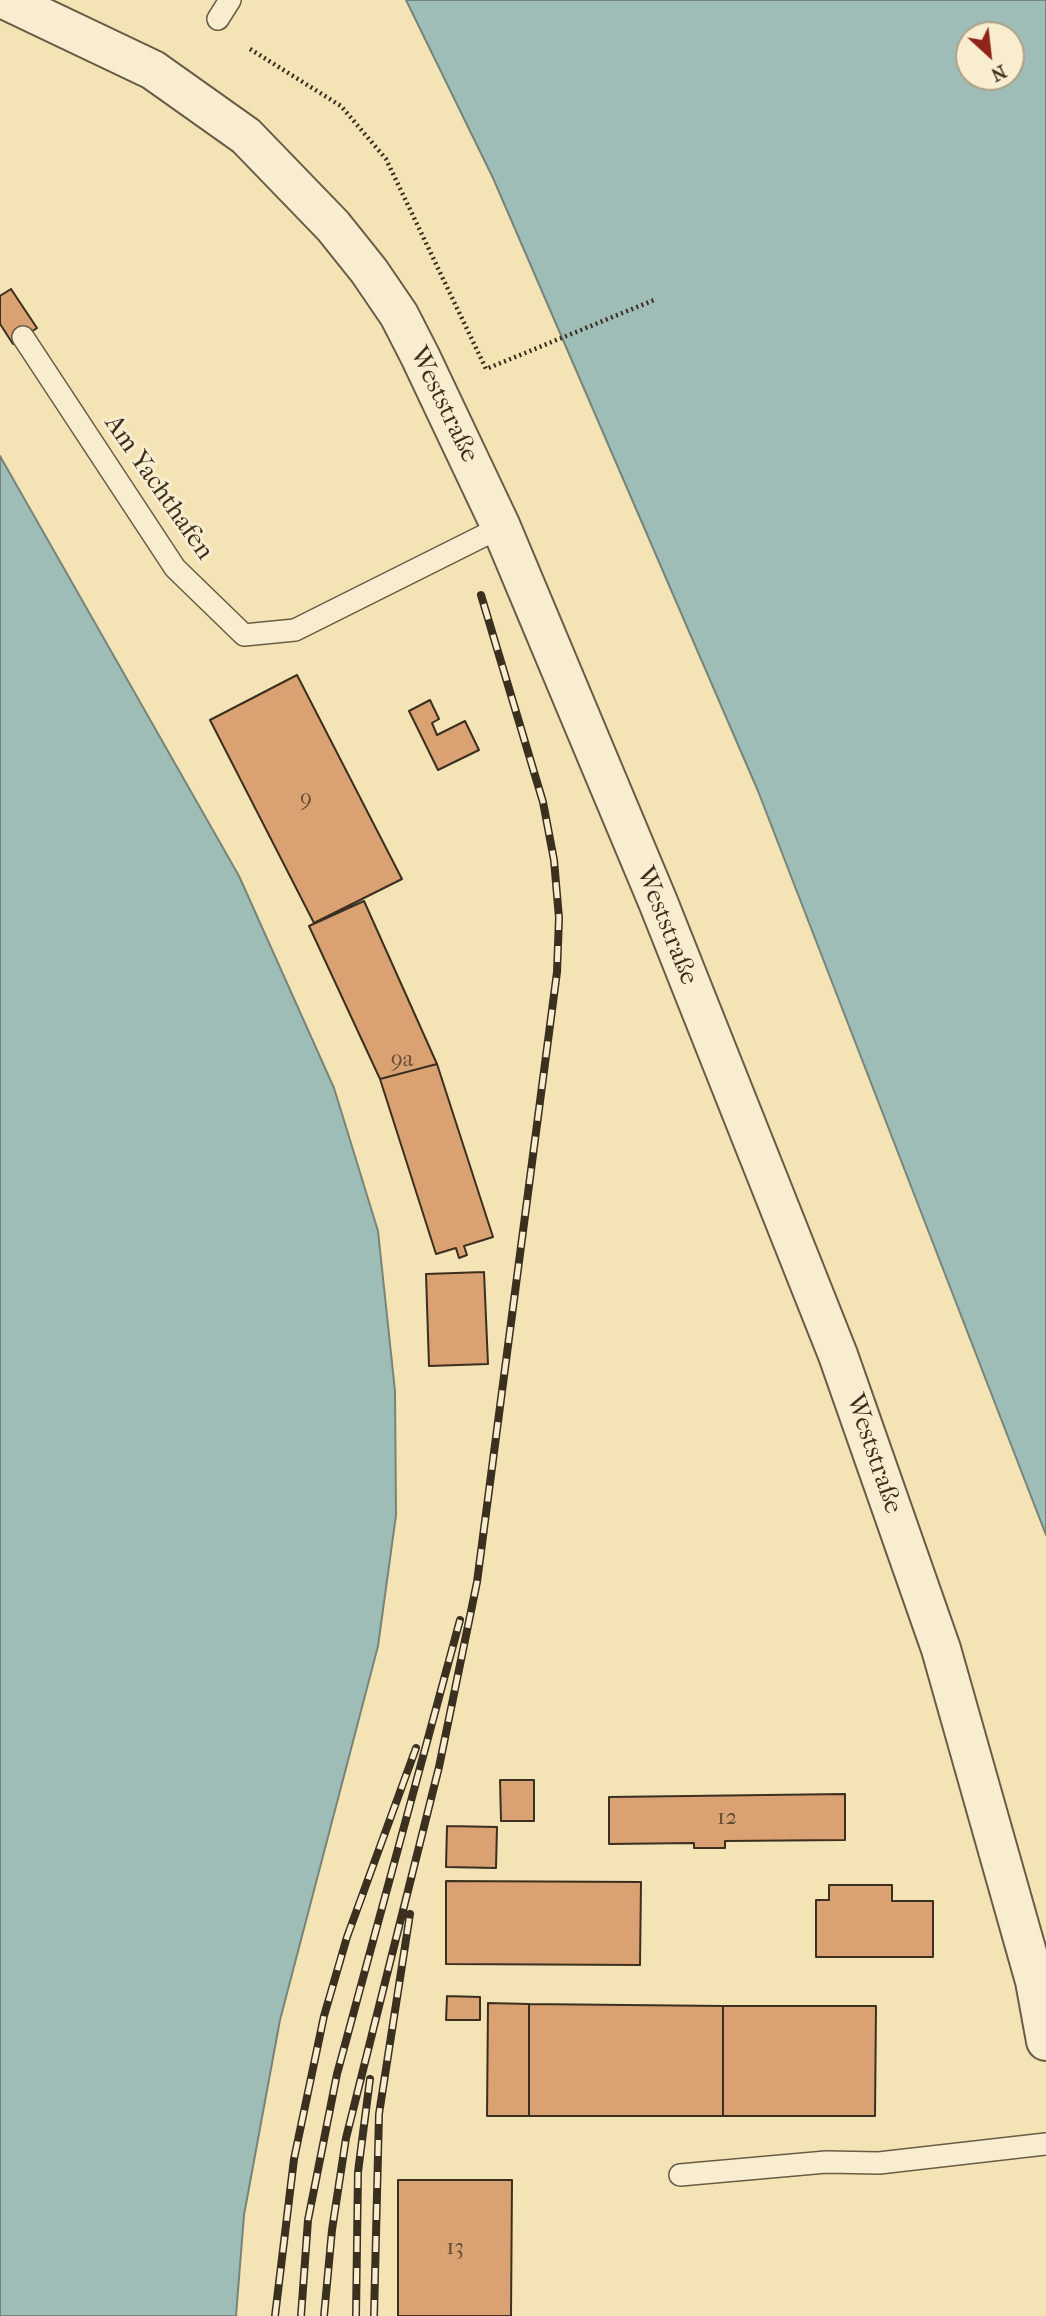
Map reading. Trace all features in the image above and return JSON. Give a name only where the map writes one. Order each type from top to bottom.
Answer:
[{"type":"street","name":"Weststraße","points":[[6,0],[153,70],[246,136],[333,226],[399,315],[501,527],[657,902],[838,1355],[941,1649],[1035,1981],[1046,2041]]},
{"type":"lane","points":[[218,19],[230,0]]},
{"type":"lane","name":"Am Yachthafen","points":[[23,337],[175,568],[244,635],[295,630],[501,527]]},
{"type":"lane","points":[[680,2175],[826,2162],[879,2163],[1046,2144]]},
{"type":"path","points":[[250,50],[341,106],[386,159],[486,369],[654,300]]},
{"type":"water","points":[[406,0],[1046,0],[1046,1535],[758,791],[493,178]]},
{"type":"water","points":[[0,456],[239,876],[334,1088],[378,1231],[395,1391],[396,1515],[378,1646],[280,2020],[244,2215],[236,2316],[0,2316]]},
{"type":"building","points":[[11,289],[37,328],[13,344],[0,324],[0,296]]},
{"type":"building","points":[[297,675],[402,879],[314,923],[210,720]]},
{"type":"building","points":[[430,700],[439,719],[432,723],[437,735],[465,721],[479,750],[438,770],[409,711]]},
{"type":"building","points":[[364,901],[437,1064],[380,1079],[309,926]]},
{"type":"building","points":[[437,1064],[493,1237],[464,1246],[467,1255],[459,1258],[456,1248],[436,1254],[380,1079]]},
{"type":"building","points":[[484,1272],[488,1364],[429,1366],[426,1274]]},
{"type":"building","points":[[500,1780],[534,1780],[534,1821],[501,1821]]},
{"type":"building","points":[[845,1794],[845,1840],[725,1841],[725,1848],[694,1848],[694,1843],[609,1844],[609,1797]]},
{"type":"building","points":[[447,1826],[497,1827],[496,1868],[446,1867]]},
{"type":"building","points":[[446,1881],[641,1882],[640,1965],[446,1964]]},
{"type":"building","points":[[829,1885],[892,1885],[892,1901],[933,1901],[933,1957],[816,1957],[816,1900],[829,1900]]},
{"type":"building","points":[[447,1996],[480,1997],[480,2020],[446,2020]]},
{"type":"building","points":[[488,2003],[529,2004],[529,2116],[487,2116]]},
{"type":"building","points":[[529,2004],[723,2006],[723,2116],[529,2116]]},
{"type":"building","points":[[723,2006],[876,2006],[875,2116],[723,2116]]},
{"type":"building","points":[[398,2180],[512,2180],[511,2316],[398,2316]]},
{"type":"railway","points":[[324,2316],[332,2230],[346,2138],[439,1767],[477,1582],[557,972],[559,918],[554,860],[543,802],[481,595]]},
{"type":"railway","points":[[301,2316],[308,2220],[337,2074],[460,1620]]},
{"type":"railway","points":[[275,2316],[294,2159],[324,2016],[347,1937],[416,1748]]},
{"type":"railway","points":[[374,2316],[379,2114],[410,1914]]},
{"type":"railway","points":[[356,2316],[358,2172],[370,2079]]}]
